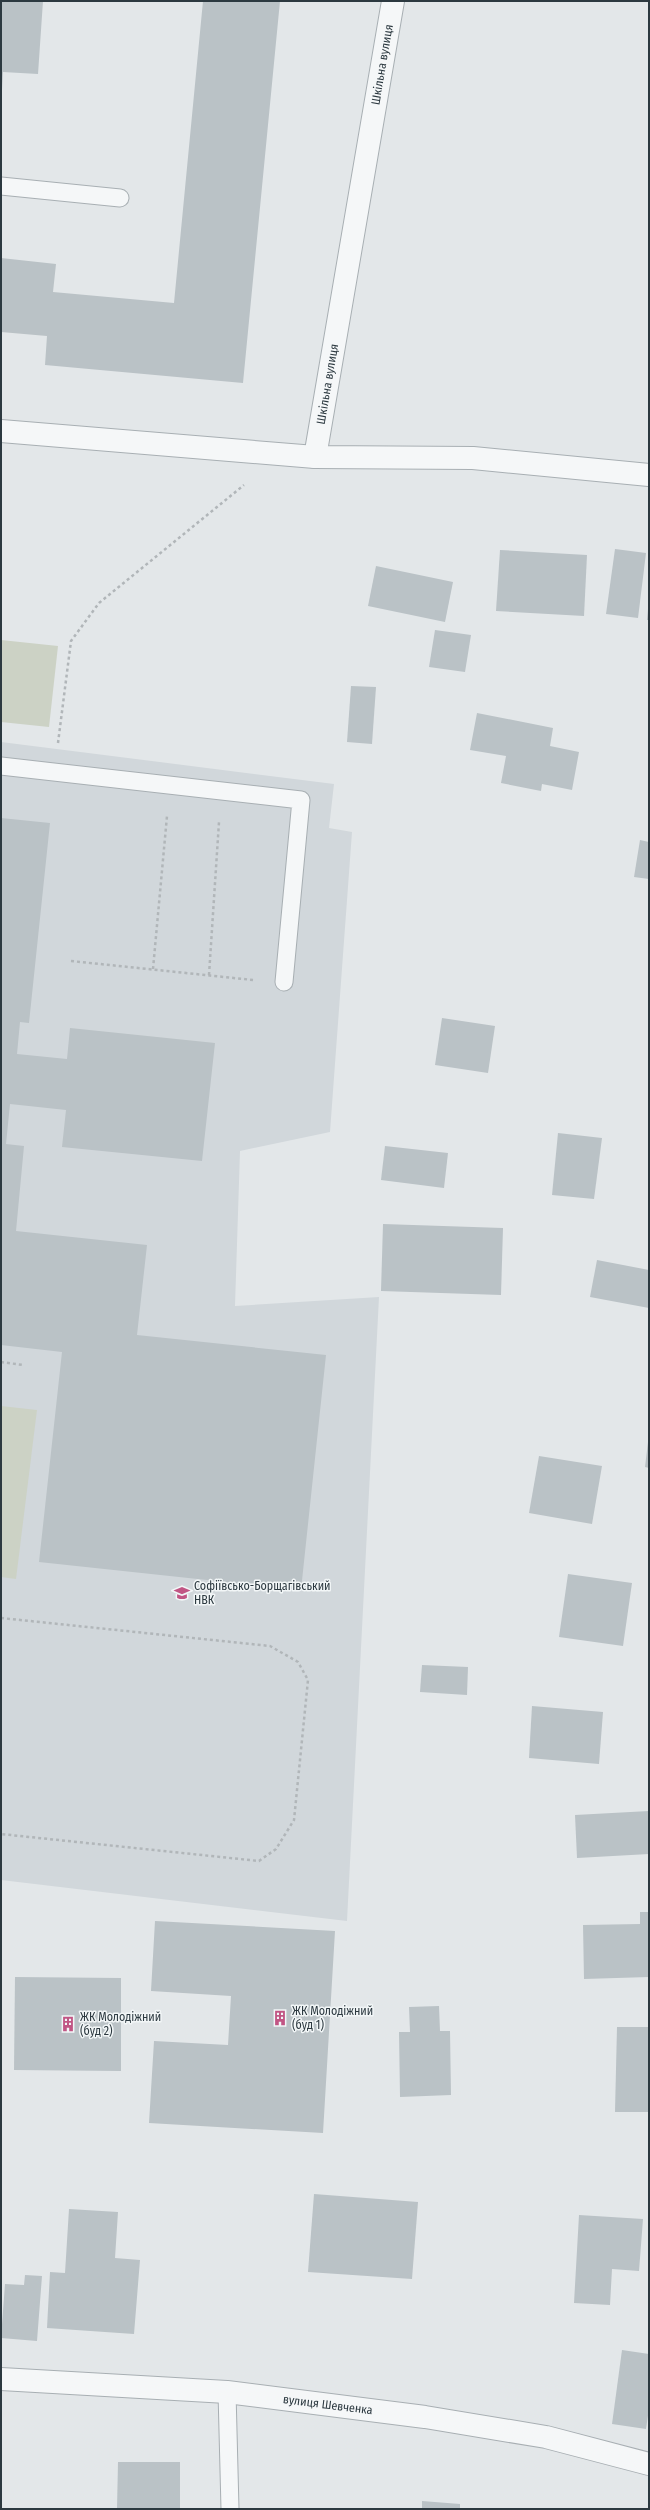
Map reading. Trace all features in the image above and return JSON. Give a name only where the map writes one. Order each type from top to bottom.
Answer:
[{"type":"street","name":"Шкільна вулиця","points":[[315,457],[392,1]]},
{"type":"street","points":[[1,431],[315,457],[473,458],[649,475]]},
{"type":"street","name":"вулиця Шевченка","points":[[1,2379],[227,2392],[424,2417],[538,2436],[649,2464]]},
{"type":"lane","points":[[1,186],[120,198]]},
{"type":"lane","points":[[1,766],[301,800],[284,982]]},
{"type":"lane","points":[[227,2392],[230,2509]]},
{"type":"path","points":[[55,772],[71,641],[99,603],[256,475],[257,452]]},
{"type":"path","points":[[153,969],[170,786]]},
{"type":"path","points":[[209,975],[221,791]]},
{"type":"path","points":[[71,961],[284,982]]},
{"type":"path","points":[[1,1362],[23,1365]]},
{"type":"path","points":[[1,1618],[270,1646],[298,1662],[308,1680],[294,1820],[276,1849],[259,1861],[1,1834]]},
{"type":"shaded area","points":[[1,640],[58,646],[49,727],[1,722]]},
{"type":"shaded area","name":"Софіївсько-Борщагівський НВК","points":[[1,742],[334,784],[329,828],[352,832],[330,1132],[240,1151],[235,1306],[379,1297],[347,1921],[1,1880]]},
{"type":"shaded area","points":[[1,1406],[37,1410],[16,1579],[1,1577]]},
{"type":"building","points":[[1,1],[43,1],[38,74],[3,72],[2,90]]},
{"type":"building","points":[[203,1],[280,1],[243,383],[45,365],[47,336],[1,332],[1,258],[56,264],[53,292],[174,303]]},
{"type":"building","points":[[615,549],[646,553],[638,618],[606,614]]},
{"type":"building","points":[[500,550],[587,555],[584,616],[496,611]]},
{"type":"building","points":[[376,566],[453,582],[445,622],[368,606]]},
{"type":"building","points":[[648,609],[649,620],[647,620]]},
{"type":"building","points":[[435,630],[471,635],[465,672],[429,667]]},
{"type":"building","points":[[351,686],[376,687],[372,744],[347,742]]},
{"type":"building","points":[[477,713],[553,728],[550,746],[579,752],[572,790],[542,784],[541,791],[501,783],[506,756],[470,750]]},
{"type":"building","points":[[1,818],[50,823],[29,1023],[20,1022],[17,1054],[67,1059],[70,1028],[215,1043],[202,1161],[62,1147],[66,1110],[10,1104],[6,1144],[24,1146],[16,1231],[147,1245],[137,1335],[326,1355],[301,1590],[39,1562],[62,1352],[1,1345]]},
{"type":"building","points":[[640,840],[649,842],[649,879],[634,877]]},
{"type":"building","points":[[442,1018],[495,1026],[488,1073],[435,1065]]},
{"type":"building","points":[[558,1133],[602,1138],[594,1199],[552,1195]]},
{"type":"building","points":[[385,1146],[448,1153],[444,1188],[381,1180]]},
{"type":"building","points":[[383,1224],[503,1228],[501,1295],[381,1291]]},
{"type":"building","points":[[597,1260],[649,1270],[649,1308],[590,1297]]},
{"type":"building","points":[[649,1442],[649,1468],[645,1467]]},
{"type":"building","points":[[539,1456],[602,1466],[592,1524],[529,1513]]},
{"type":"building","points":[[568,1574],[632,1583],[623,1646],[559,1637]]},
{"type":"building","points":[[422,1665],[468,1667],[467,1695],[420,1692]]},
{"type":"building","points":[[532,1706],[603,1712],[599,1764],[529,1758]]},
{"type":"building","points":[[649,1811],[649,1854],[577,1858],[575,1815]]},
{"type":"building","points":[[640,1912],[649,1912],[649,1977],[584,1979],[583,1925],[640,1924]]},
{"type":"building","name":"ЖК Молодіжний (буд 1)","points":[[155,1921],[335,1931],[323,2133],[149,2123],[154,2041],[228,2045],[231,1996],[151,1991]]},
{"type":"building","name":"ЖК Молодіжний (буд 2)","points":[[15,1977],[121,1978],[121,2071],[14,2070]]},
{"type":"building","points":[[439,2006],[440,2031],[450,2031],[451,2095],[400,2097],[399,2032],[410,2032],[409,2007]]},
{"type":"building","points":[[617,2027],[649,2027],[649,2112],[615,2112]]},
{"type":"building","points":[[314,2194],[418,2202],[412,2279],[308,2272]]},
{"type":"building","points":[[69,2209],[118,2212],[115,2258],[140,2260],[134,2334],[47,2328],[50,2272],[65,2273]]},
{"type":"building","points":[[579,2215],[643,2219],[639,2271],[612,2269],[610,2305],[574,2303]]},
{"type":"building","points":[[25,2275],[42,2276],[37,2341],[1,2338],[5,2284],[24,2285]]},
{"type":"building","points":[[622,2350],[649,2354],[649,2409],[646,2429],[612,2424]]},
{"type":"building","points":[[118,2462],[180,2462],[180,2509],[117,2509]]},
{"type":"building","points":[[422,2501],[460,2504],[460,2509],[422,2509]]},
{"type":"place","name":"Софіївсько-Борщагівський НВК","points":[[182,1593]]},
{"type":"place","name":"ЖК Молодіжний (буд 1)","points":[[280,2018]]},
{"type":"place","name":"ЖК Молодіжний (буд 2)","points":[[68,2024]]}]
